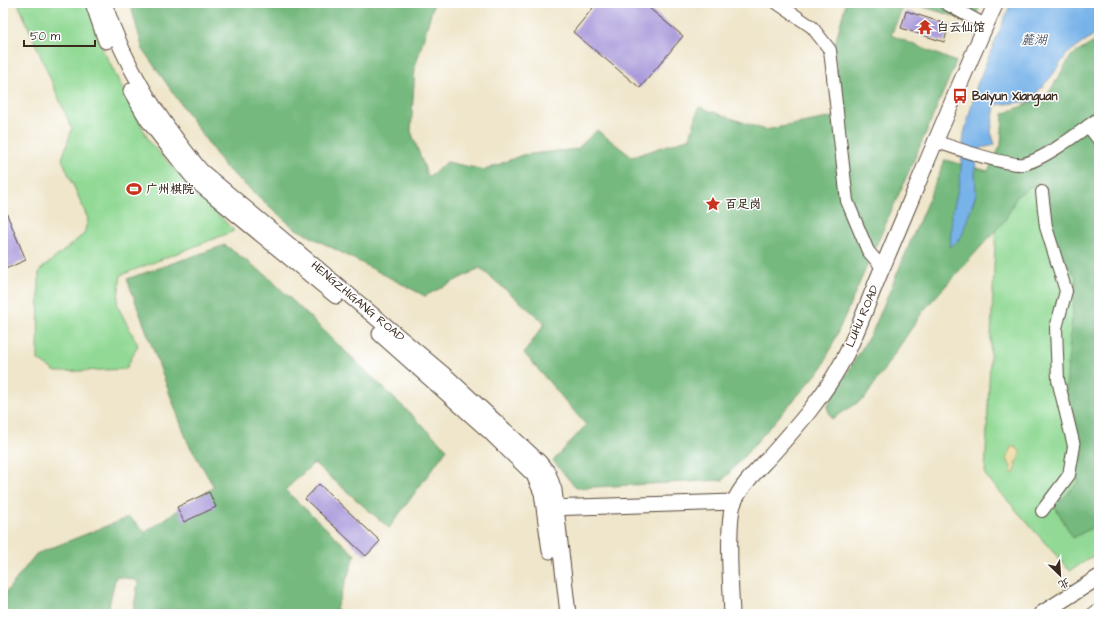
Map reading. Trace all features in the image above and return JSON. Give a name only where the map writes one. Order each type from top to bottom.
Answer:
[{"type":"main road","name":"HENGZHIGANG ROAD","points":[[93,3],[112,56],[127,84],[148,120],[180,164],[196,181],[221,203],[338,298],[414,363],[534,474],[550,508],[568,614]]},
{"type":"main road","name":"HENGZHIGANG ROAD","points":[[104,3],[120,49],[144,92],[174,138],[201,171],[448,378],[527,451],[548,473],[554,490],[550,508],[558,614]]},
{"type":"main road","name":"LUHU ROAD","points":[[732,614],[730,533],[734,502],[743,487],[806,416],[826,390],[852,343],[934,142],[996,3]]},
{"type":"main road","points":[[550,508],[734,502]]},
{"type":"main road","points":[[1041,614],[1099,577]]},
{"type":"main road","points":[[1095,614],[1099,612]]},
{"type":"street","points":[[777,3],[812,27],[830,50],[847,201],[868,251],[882,267]]},
{"type":"street","points":[[945,3],[985,25]]},
{"type":"street","points":[[934,142],[1002,162],[1023,164],[1049,153],[1099,118]]},
{"type":"street","points":[[1088,126],[1099,140]]},
{"type":"street","points":[[1042,192],[1046,228],[1066,291],[1056,328],[1058,380],[1074,446],[1069,475],[1042,511]]},
{"type":"green space","name":"广州棋院","points":[[18,3],[88,3],[98,40],[150,143],[234,231],[121,275],[117,305],[138,345],[126,369],[56,372],[38,360],[39,271],[84,234],[88,219],[62,159],[72,129]]},
{"type":"green space","points":[[130,3],[434,3],[415,68],[411,131],[428,177],[447,162],[485,170],[522,155],[577,149],[597,130],[632,157],[690,138],[699,107],[765,130],[843,115],[834,47],[846,3],[905,3],[891,35],[956,62],[822,368],[723,480],[576,488],[553,461],[586,425],[524,353],[545,323],[480,268],[425,296],[294,228],[225,167],[143,50]]},
{"type":"green space","points":[[910,3],[958,3],[970,5],[972,3],[981,3],[974,22]]},
{"type":"green space","points":[[1099,39],[1099,524],[1073,538],[1055,507],[1078,482],[1066,416],[1067,373],[1076,277],[1049,239],[1049,198],[1042,180],[1017,196],[1005,220],[923,311],[865,398],[832,419],[827,407],[874,328],[945,160],[988,171],[1001,145],[1003,114],[1047,96],[1071,56]]},
{"type":"green space","points":[[1099,127],[1099,552],[1070,571],[985,475],[997,200]]},
{"type":"green space","points":[[225,245],[266,275],[447,449],[389,528],[314,463],[285,490],[355,555],[336,609],[344,614],[221,614],[221,612],[201,614],[133,614],[138,581],[116,576],[107,614],[3,614],[3,596],[36,554],[129,517],[145,532],[214,487],[188,443],[127,279]]},
{"type":"sand","points":[[1011,447],[1016,447],[1020,452],[1019,458],[1015,463],[1015,472],[1011,474],[1011,467],[1007,459]]},
{"type":"water","name":"麓湖","points":[[1011,3],[1099,3],[1099,31],[1067,54],[1051,77],[1038,91],[1035,101],[995,105],[991,132],[995,145],[981,148],[975,168],[976,194],[961,238],[950,247],[952,215],[960,180],[964,134],[977,85]]},
{"type":"building","points":[[597,3],[643,3],[683,36],[640,88],[573,32]]},
{"type":"building","name":"白云仙馆","points":[[906,11],[949,25],[944,42],[901,28]]},
{"type":"building","points":[[3,205],[26,260],[3,270]]},
{"type":"building","points":[[319,484],[380,541],[366,556],[305,499]]},
{"type":"building","points":[[209,492],[216,507],[184,522],[177,507]]},
{"type":"place","name":"白云仙馆","points":[[925,27]]},
{"type":"place","name":"Baiyun Xianguan","points":[[960,96]]},
{"type":"place","name":"广州棋院","points":[[134,189]]},
{"type":"place","name":"百足岗","points":[[713,204]]}]
